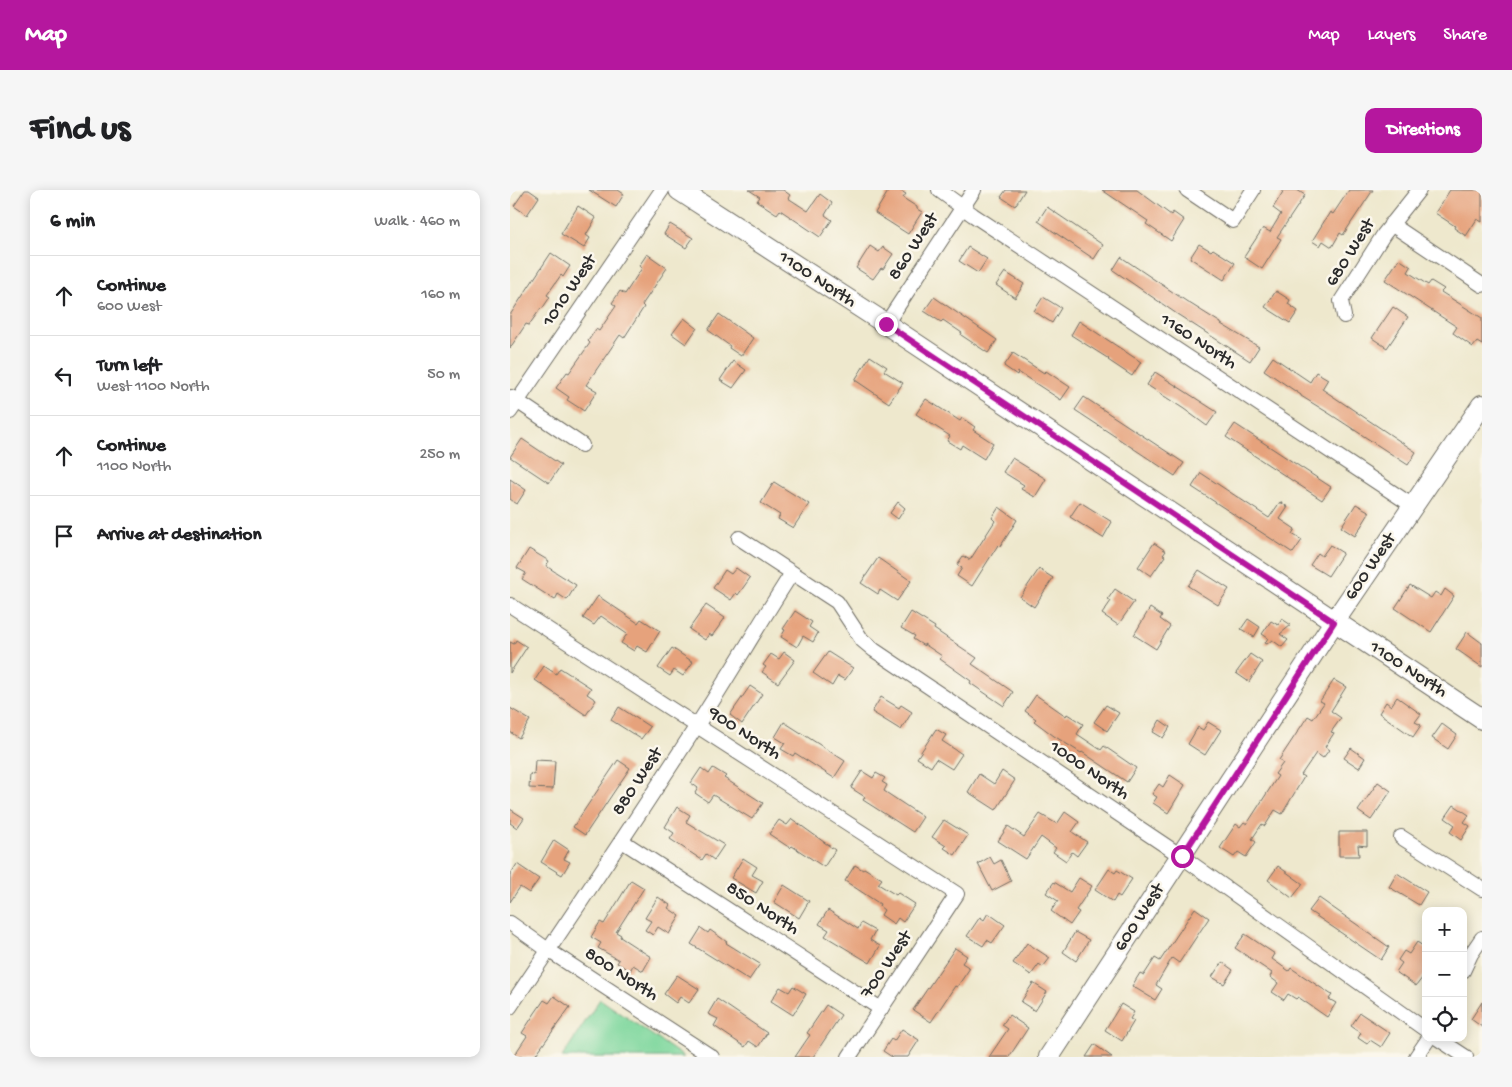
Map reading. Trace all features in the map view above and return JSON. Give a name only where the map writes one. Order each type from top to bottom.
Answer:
[{"type":"main road","name":"1100 North","points":[[679,190],[886,324],[1482,719]]},
{"type":"main road","name":"600 West","points":[[1049,1057],[1334,622],[1482,405]]},
{"type":"street","name":"1010 West","points":[[512,404],[662,190]]},
{"type":"street","name":"1160 North","points":[[939,190],[962,208],[1413,506]]},
{"type":"street","name":"860 West","points":[[886,324],[974,190]]},
{"type":"street","points":[[1187,190],[1233,221],[1254,190]]},
{"type":"street","name":"680 West","points":[[1344,316],[1341,301],[1391,224],[1419,190]]},
{"type":"street","points":[[1391,224],[1482,285]]},
{"type":"street","points":[[512,404],[582,444]]},
{"type":"street","name":"1000 North","points":[[739,538],[836,602],[862,640],[874,650],[1182,856],[1422,1027]]},
{"type":"street","name":"880 West","points":[[510,1007],[697,726],[792,573]]},
{"type":"street","name":"900 North","points":[[510,605],[957,894]]},
{"type":"street","points":[[1401,837],[1482,889]]},
{"type":"street","name":"850 North","points":[[622,841],[881,1009]]},
{"type":"street","name":"700 West","points":[[849,1057],[957,894]]},
{"type":"street","name":"800 North","points":[[510,923],[712,1057]]},
{"type":"street","points":[[1467,962],[1482,938]]},
{"type":"street","points":[[1416,1057],[1426,1042]]},
{"type":"street","points":[[1443,1042],[1466,1057]]},
{"type":"green space","points":[[600,999],[684,1057],[562,1057]]},
{"type":"building","points":[[525,190],[529,190],[539,197],[527,215],[514,206]]},
{"type":"building","points":[[589,190],[618,190],[624,194],[616,207]]},
{"type":"building","points":[[749,190],[783,190],[790,195],[788,198],[808,211],[820,194],[832,203],[825,215],[832,220],[820,237],[780,210],[777,214],[757,201],[760,197]]},
{"type":"building","points":[[889,190],[899,190],[906,194],[903,198],[922,212],[908,234],[875,213]]},
{"type":"building","points":[[1006,190],[1025,190],[1015,206],[1001,197]]},
{"type":"building","points":[[1102,190],[1137,190],[1171,215],[1173,212],[1184,220],[1171,241],[1146,224],[1148,221]]},
{"type":"building","points":[[1284,190],[1297,190],[1305,195],[1277,237],[1281,239],[1262,269],[1244,257],[1263,228],[1270,232],[1281,214],[1273,208]]},
{"type":"building","points":[[1349,190],[1373,190],[1343,235],[1340,233],[1332,247],[1323,241],[1320,246],[1312,241],[1330,212],[1333,214]]},
{"type":"building","points":[[1450,190],[1482,190],[1482,222],[1477,219],[1466,236],[1435,213]]},
{"type":"building","points":[[578,206],[596,218],[586,235],[590,238],[584,248],[561,234]]},
{"type":"building","points":[[1047,207],[1103,245],[1094,259],[1038,221]]},
{"type":"building","points":[[670,224],[693,238],[686,248],[664,234]]},
{"type":"building","points":[[1199,244],[1211,251],[1213,249],[1235,263],[1224,280],[1190,258]]},
{"type":"building","points":[[870,246],[879,252],[883,247],[893,254],[883,269],[881,268],[873,279],[856,268]]},
{"type":"building","points":[[968,247],[987,259],[978,273],[959,261]]},
{"type":"building","points":[[551,253],[570,266],[547,295],[550,297],[542,309],[529,325],[526,324],[510,348],[510,315]]},
{"type":"building","points":[[647,254],[667,268],[642,305],[644,307],[624,338],[620,335],[586,385],[597,391],[584,411],[567,400],[569,397],[556,388],[590,343],[588,341],[596,329],[599,331],[616,306],[612,303],[620,291],[625,294],[642,268],[639,266]]},
{"type":"building","points":[[1121,257],[1259,347],[1250,361],[1113,270]]},
{"type":"building","points":[[1399,259],[1411,267],[1408,272],[1428,285],[1431,281],[1444,289],[1441,292],[1482,318],[1482,345],[1477,342],[1473,347],[1453,333],[1457,327],[1385,280]]},
{"type":"building","points":[[1005,272],[1024,284],[1015,298],[996,285]]},
{"type":"building","points":[[1276,291],[1290,300],[1288,304],[1298,311],[1290,323],[1265,307]]},
{"type":"building","points":[[934,297],[997,340],[988,353],[943,320],[941,322],[924,311]]},
{"type":"building","points":[[1043,297],[1061,308],[1052,323],[1034,311]]},
{"type":"building","points":[[1393,307],[1408,317],[1387,348],[1372,338]]},
{"type":"building","points":[[719,314],[753,338],[741,356],[708,330]]},
{"type":"building","points":[[684,318],[697,328],[686,344],[672,334]]},
{"type":"building","points":[[1079,321],[1141,362],[1132,376],[1071,335]]},
{"type":"building","points":[[1013,353],[1070,387],[1061,400],[1018,372],[1017,375],[1004,366]]},
{"type":"building","points":[[870,356],[887,367],[884,371],[903,383],[889,403],[855,380]]},
{"type":"building","points":[[1273,357],[1310,382],[1316,372],[1328,379],[1322,389],[1416,452],[1408,465],[1264,370]]},
{"type":"building","points":[[733,361],[746,370],[733,388],[720,380]]},
{"type":"building","points":[[1155,372],[1217,412],[1207,426],[1147,385]]},
{"type":"building","points":[[1084,397],[1184,463],[1175,476],[1075,410]]},
{"type":"building","points":[[926,399],[960,421],[962,418],[975,427],[973,430],[993,443],[984,459],[962,445],[960,449],[947,441],[950,436],[916,414]]},
{"type":"building","points":[[1235,424],[1331,487],[1322,500],[1226,437]]},
{"type":"building","points":[[522,439],[561,465],[549,483],[510,457]]},
{"type":"building","points":[[1012,458],[1046,479],[1035,497],[1021,489],[1024,485],[1003,472]]},
{"type":"building","points":[[1201,473],[1269,518],[1280,502],[1288,507],[1280,519],[1295,529],[1292,534],[1302,540],[1293,553],[1192,487]]},
{"type":"building","points":[[510,479],[526,490],[517,504],[510,499]]},
{"type":"building","points":[[774,482],[809,504],[793,528],[778,519],[780,515],[761,503]]},
{"type":"building","points":[[898,502],[905,508],[898,519],[890,513]]},
{"type":"building","points":[[1080,502],[1112,522],[1103,538],[1070,517]]},
{"type":"building","points":[[1356,504],[1370,512],[1355,536],[1341,527]]},
{"type":"building","points":[[999,507],[1017,520],[1000,547],[998,545],[972,586],[957,576],[962,568],[957,565],[963,556],[970,560],[995,521],[992,518]]},
{"type":"building","points":[[1154,543],[1166,551],[1163,555],[1165,556],[1151,576],[1138,567]]},
{"type":"building","points":[[1330,545],[1343,553],[1328,576],[1310,565],[1318,553],[1322,556]]},
{"type":"building","points":[[529,549],[549,561],[546,566],[576,585],[567,600],[558,594],[555,600],[522,579],[526,573],[517,568]]},
{"type":"building","points":[[878,558],[911,581],[897,601],[880,590],[878,594],[861,583]]},
{"type":"building","points":[[736,568],[750,578],[738,595],[736,593],[731,600],[713,588],[725,570],[731,574]]},
{"type":"building","points":[[1039,569],[1053,578],[1034,607],[1020,597]]},
{"type":"building","points":[[1199,570],[1229,589],[1218,605],[1188,586]]},
{"type":"building","points":[[1410,585],[1431,598],[1435,592],[1441,596],[1445,589],[1454,596],[1431,632],[1395,608]]},
{"type":"building","points":[[1115,589],[1134,602],[1118,625],[1102,614],[1111,601],[1108,599]]},
{"type":"building","points":[[598,596],[638,623],[641,619],[660,631],[647,652],[637,646],[634,651],[621,643],[627,634],[601,616],[594,625],[583,618]]},
{"type":"building","points":[[706,605],[725,618],[712,636],[709,634],[705,640],[689,629]]},
{"type":"building","points":[[1150,608],[1162,616],[1160,619],[1170,626],[1156,649],[1134,635]]},
{"type":"building","points":[[795,611],[812,622],[809,627],[818,633],[813,642],[803,636],[797,647],[781,637],[785,630],[783,629]]},
{"type":"building","points":[[911,612],[977,658],[972,664],[1013,692],[1004,706],[970,683],[971,681],[940,659],[942,656],[913,639],[915,636],[901,628]]},
{"type":"building","points":[[1248,619],[1260,627],[1254,637],[1241,629]]},
{"type":"building","points":[[1282,619],[1291,625],[1280,634],[1288,640],[1282,647],[1272,640],[1267,644],[1265,643],[1268,638],[1262,634],[1271,621],[1278,625]]},
{"type":"building","points":[[1467,632],[1482,643],[1482,667],[1456,649]]},
{"type":"building","points":[[516,640],[527,647],[510,673],[510,642],[514,644]]},
{"type":"building","points":[[672,648],[693,662],[683,676],[674,670],[670,676],[658,668]]},
{"type":"building","points":[[784,652],[795,660],[778,683],[762,672],[766,667],[763,665],[771,654],[779,659]]},
{"type":"building","points":[[828,652],[853,668],[845,680],[838,676],[832,686],[813,673]]},
{"type":"building","points":[[1250,654],[1262,662],[1249,682],[1236,673]]},
{"type":"building","points":[[544,666],[556,674],[560,668],[591,688],[587,694],[596,700],[586,715],[535,680]]},
{"type":"building","points":[[1334,680],[1346,687],[1331,711],[1341,718],[1331,732],[1334,733],[1325,747],[1329,750],[1323,758],[1316,753],[1301,775],[1304,777],[1282,814],[1275,810],[1265,826],[1262,824],[1252,839],[1256,842],[1246,857],[1238,852],[1234,857],[1220,848],[1236,824],[1240,827],[1244,822],[1247,824],[1278,776],[1275,774],[1283,763],[1279,760],[1308,716],[1313,719],[1324,703],[1320,701]]},
{"type":"building","points":[[750,686],[762,694],[742,724],[730,715]]},
{"type":"building","points":[[1036,695],[1066,716],[1067,714],[1083,724],[1077,734],[1101,750],[1104,746],[1136,768],[1127,782],[1054,736],[1034,721],[1036,719],[1025,711]]},
{"type":"building","points":[[881,697],[899,708],[901,705],[912,712],[901,730],[872,712]]},
{"type":"building","points":[[1397,697],[1421,714],[1415,722],[1421,725],[1413,737],[1379,713],[1386,702],[1391,706]]},
{"type":"building","points":[[1106,705],[1119,713],[1107,731],[1094,722]]},
{"type":"building","points":[[619,707],[650,727],[641,739],[611,720]]},
{"type":"building","points":[[510,708],[530,720],[519,738],[510,732]]},
{"type":"building","points":[[1160,720],[1170,727],[1163,738],[1153,732]]},
{"type":"building","points":[[784,722],[845,761],[834,778],[795,753],[793,756],[781,749],[785,743],[775,737]]},
{"type":"building","points":[[1208,722],[1221,730],[1205,755],[1188,744],[1198,727],[1203,730]]},
{"type":"building","points":[[1442,724],[1457,735],[1448,749],[1432,738]]},
{"type":"building","points":[[936,729],[946,735],[942,741],[962,754],[952,769],[936,759],[931,767],[917,758]]},
{"type":"building","points":[[1351,748],[1365,758],[1359,768],[1344,758]]},
{"type":"building","points":[[535,760],[555,761],[553,789],[529,788],[530,774],[534,775]]},
{"type":"building","points":[[618,760],[630,768],[585,835],[573,827]]},
{"type":"building","points":[[701,768],[709,774],[713,768],[726,776],[724,778],[763,803],[752,819],[713,795],[708,802],[695,793],[698,788],[691,783]]},
{"type":"building","points":[[862,771],[873,778],[876,773],[885,778],[882,782],[887,785],[884,791],[923,817],[913,832],[863,800],[865,797],[851,788]]},
{"type":"building","points":[[1002,771],[1015,780],[996,810],[968,792],[979,774],[994,784]]},
{"type":"building","points":[[1170,775],[1185,785],[1168,813],[1153,803],[1157,797],[1152,794],[1159,784],[1163,787]]},
{"type":"building","points":[[1378,782],[1391,791],[1371,820],[1358,811]]},
{"type":"building","points":[[1454,805],[1469,815],[1464,822],[1470,826],[1461,840],[1450,832],[1455,825],[1445,818]]},
{"type":"building","points":[[677,807],[690,815],[686,822],[724,845],[714,860],[706,854],[702,860],[670,839],[674,833],[665,827]]},
{"type":"building","points":[[510,809],[524,818],[517,828],[510,823]]},
{"type":"building","points":[[1065,812],[1079,822],[1072,832],[1087,842],[1077,856],[1072,852],[1066,861],[1053,852],[1056,848],[1041,837],[1026,859],[998,841],[1008,826],[1024,837],[1040,814],[1057,824]]},
{"type":"building","points":[[792,819],[835,850],[824,867],[792,846],[790,848],[769,834],[779,820],[787,825]]},
{"type":"building","points":[[944,820],[968,835],[955,855],[944,848],[946,846],[932,837]]},
{"type":"building","points":[[1339,832],[1367,832],[1367,846],[1358,845],[1359,856],[1339,856]]},
{"type":"building","points":[[554,840],[569,850],[564,859],[570,862],[562,875],[541,862]]},
{"type":"building","points":[[990,857],[994,864],[1001,860],[1011,881],[992,891],[978,864]]},
{"type":"building","points":[[743,858],[757,867],[752,875],[763,881],[756,893],[731,878]]},
{"type":"building","points":[[517,864],[539,879],[529,893],[520,887],[510,902],[510,875]]},
{"type":"building","points":[[855,865],[882,879],[878,884],[896,895],[898,893],[915,904],[903,922],[898,918],[894,924],[881,915],[884,910],[879,906],[880,904],[845,881]]},
{"type":"building","points":[[1278,866],[1303,884],[1292,898],[1268,880]]},
{"type":"building","points":[[1109,869],[1115,873],[1117,870],[1132,879],[1120,897],[1117,895],[1113,902],[1095,890]]},
{"type":"building","points":[[1397,873],[1427,892],[1419,905],[1389,887]]},
{"type":"building","points":[[1079,878],[1092,886],[1076,910],[1079,912],[1070,925],[1051,911],[1058,901],[1046,893],[1054,882],[1070,892]]},
{"type":"building","points":[[631,880],[644,888],[616,932],[621,935],[620,937],[651,957],[643,971],[633,965],[630,971],[617,963],[619,960],[598,948],[601,943],[591,937],[600,922],[604,924]]},
{"type":"building","points":[[784,885],[809,901],[799,918],[774,902]]},
{"type":"building","points":[[658,897],[670,905],[668,908],[680,916],[669,934],[658,927],[653,935],[645,930],[651,921],[645,918]]},
{"type":"building","points":[[1319,898],[1389,947],[1381,960],[1309,911]]},
{"type":"building","points":[[1195,908],[1209,918],[1179,963],[1172,958],[1156,985],[1162,989],[1155,1000],[1132,986],[1140,973],[1144,975],[1155,958],[1160,961]]},
{"type":"building","points":[[828,910],[858,929],[861,923],[875,931],[870,940],[880,946],[870,963],[825,936],[829,930],[819,924]]},
{"type":"building","points":[[988,913],[1005,925],[992,943],[987,940],[983,946],[967,936],[980,917],[984,920]]},
{"type":"building","points":[[701,928],[708,933],[710,930],[726,943],[760,964],[749,980],[691,944]]},
{"type":"building","points":[[1075,932],[1089,940],[1076,961],[1063,952]]},
{"type":"building","points":[[1245,934],[1275,954],[1272,959],[1289,971],[1291,968],[1332,995],[1329,999],[1336,1003],[1327,1017],[1298,997],[1296,999],[1288,994],[1284,1000],[1272,992],[1278,983],[1270,977],[1272,973],[1235,948]]},
{"type":"building","points":[[1417,942],[1422,945],[1422,978],[1416,986],[1396,972],[1402,963],[1398,960],[1404,951],[1409,954]]},
{"type":"building","points":[[1027,943],[1050,958],[1043,967],[1039,964],[1031,975],[1013,963]]},
{"type":"building","points":[[955,948],[967,956],[962,963],[970,968],[957,987],[955,986],[931,1022],[913,1010]]},
{"type":"building","points":[[1222,962],[1233,970],[1224,984],[1212,977]]},
{"type":"building","points":[[677,975],[699,989],[689,1003],[680,997],[676,1003],[664,994]]},
{"type":"building","points":[[1033,983],[1047,992],[1035,1011],[1021,1002]]},
{"type":"building","points":[[793,986],[806,994],[793,1015],[771,1001],[780,987],[789,992]]},
{"type":"building","points":[[554,996],[570,1007],[534,1057],[513,1057],[527,1036],[522,1033],[535,1013],[544,1000],[549,1003]]},
{"type":"building","points":[[717,999],[767,1033],[758,1047],[749,1041],[745,1047],[714,1026],[718,1019],[708,1014]]},
{"type":"building","points":[[1482,1002],[1482,1027],[1471,1019]]},
{"type":"building","points":[[1121,1004],[1134,1012],[1130,1019],[1134,1021],[1122,1041],[1105,1030]]},
{"type":"building","points":[[826,1005],[841,1015],[813,1057],[795,1057],[810,1035],[807,1033]]},
{"type":"building","points":[[1360,1013],[1390,1033],[1381,1047],[1370,1040],[1367,1044],[1358,1038],[1361,1033],[1351,1026]]},
{"type":"building","points":[[1009,1015],[1028,1028],[1009,1057],[989,1057],[1008,1029],[1002,1025]]},
{"type":"building","points":[[902,1029],[919,1040],[908,1057],[892,1057],[883,1051],[891,1039],[894,1041]]},
{"type":"building","points":[[1095,1045],[1112,1057],[1086,1057]]},
{"type":"route","points":[[886,324],[1334,622],[1182,856]]}]
